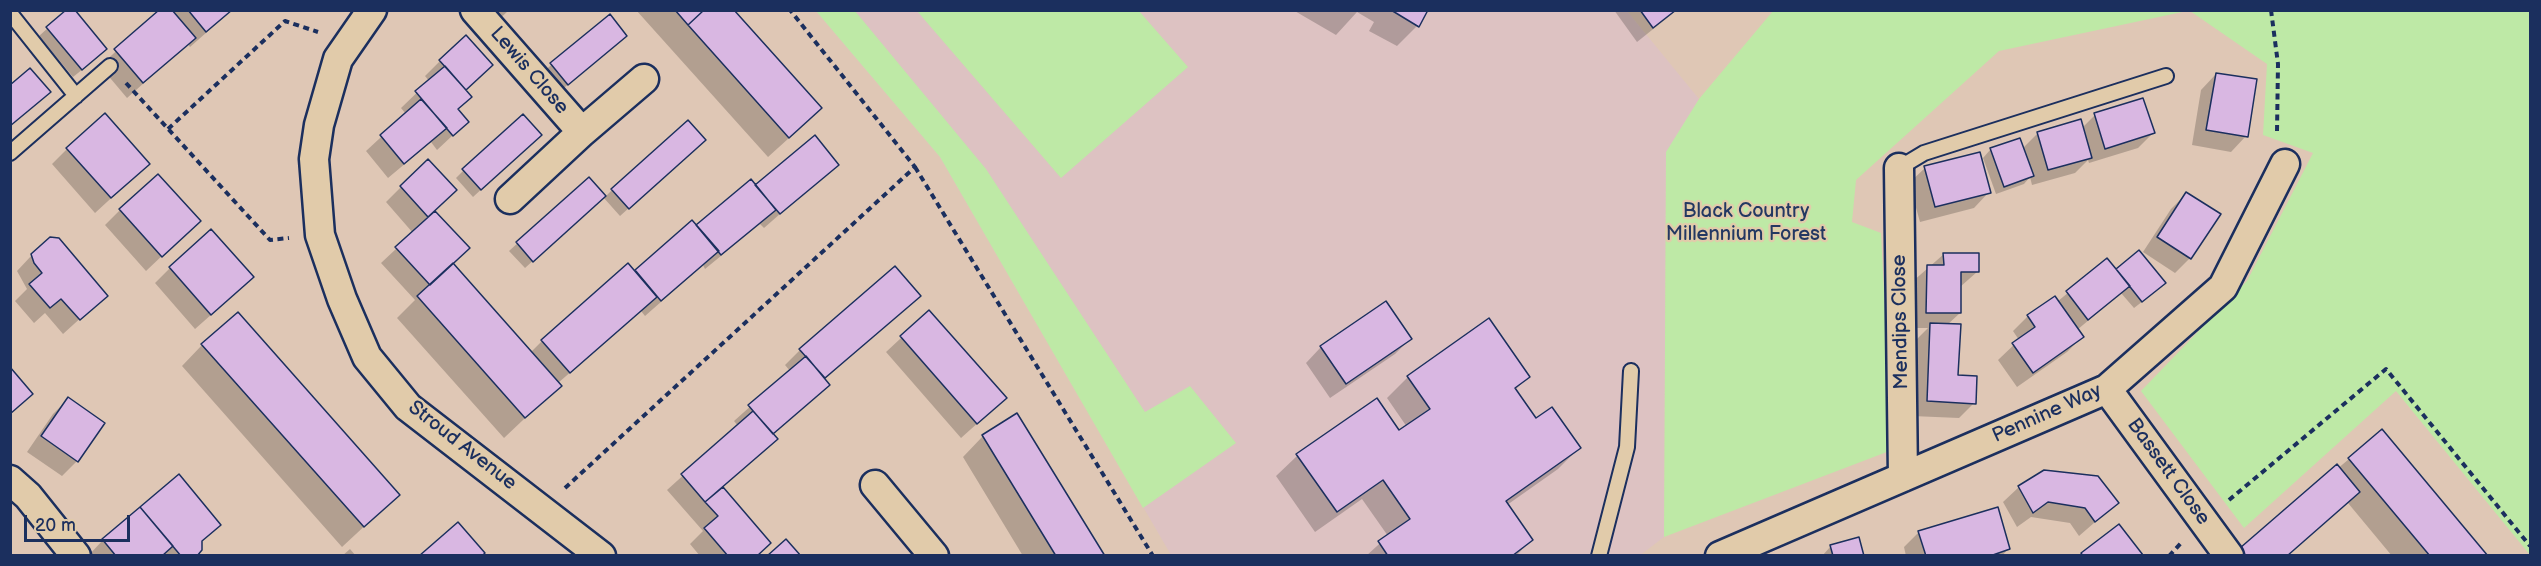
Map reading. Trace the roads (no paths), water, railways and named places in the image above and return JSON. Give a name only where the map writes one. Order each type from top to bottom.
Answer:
[{"type":"street","name":"Stroud Avenue","points":[[372,10],[338,59],[319,125],[314,159],[320,235],[342,299],[368,357],[408,407],[542,510],[568,547],[600,555]]},
{"type":"street","name":"Lewis Close","points":[[475,10],[582,132]]},
{"type":"street","name":"Lewis Close","points":[[510,199],[582,132],[644,79]]},
{"type":"street","name":"Pennine Way","points":[[1720,555],[2107,389],[2223,287],[2285,164]]},
{"type":"street","name":"Mendips Close","points":[[1899,168],[1903,477]]},
{"type":"street","name":"Bassett Close","points":[[2107,389],[2229,555]]},
{"type":"street","points":[[10,480],[28,496],[76,555]]},
{"type":"street","points":[[875,485],[934,555]]},
{"type":"lane","points":[[10,13],[76,96]]},
{"type":"lane","points":[[10,153],[110,66]]},
{"type":"lane","points":[[1899,168],[1924,153],[2166,76]]},
{"type":"lane","points":[[1599,555],[1627,447],[1631,371]]},
{"type":"park label","name":"Black Country Millennium Forest","points":[[1746,224]]}]
